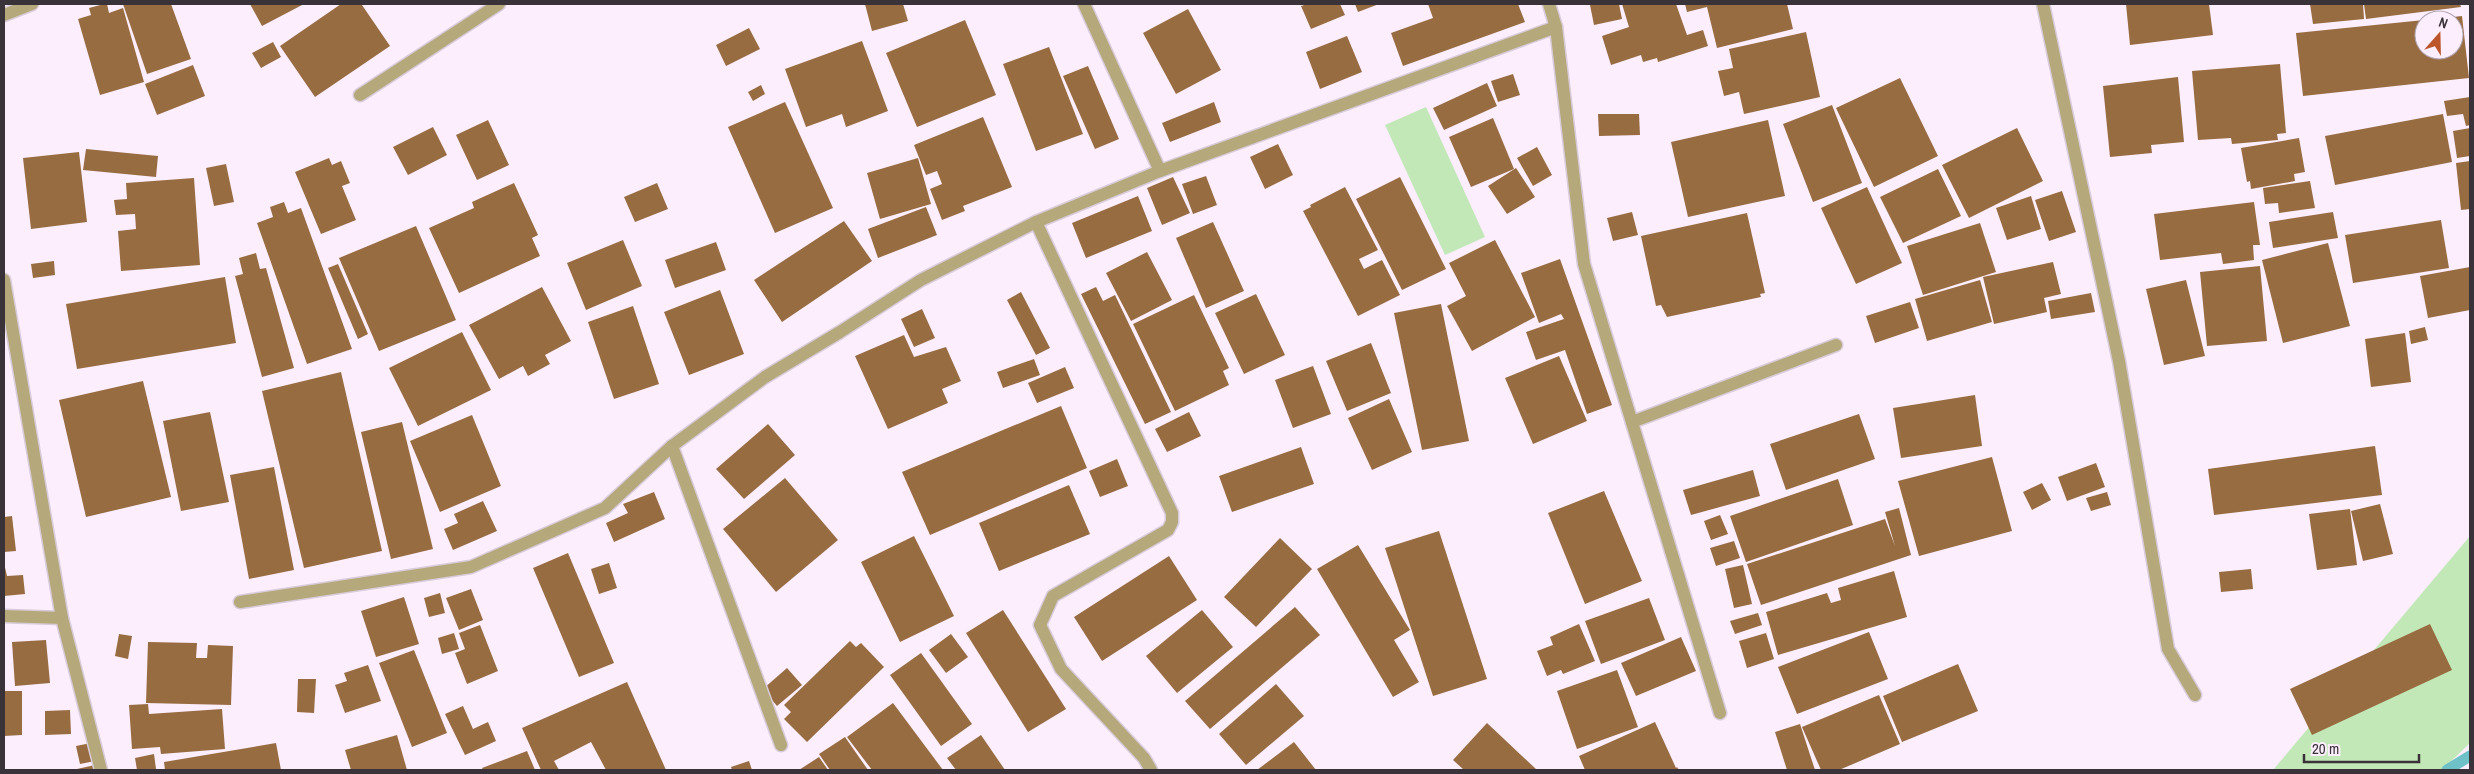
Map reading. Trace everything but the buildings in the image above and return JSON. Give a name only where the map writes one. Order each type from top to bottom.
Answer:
[{"type":"street","points":[[4,15],[32,4]]},
{"type":"street","points":[[360,95],[499,4]]},
{"type":"street","points":[[1084,4],[1160,171]]},
{"type":"street","points":[[1549,4],[1556,27],[1584,264],[1720,713]]},
{"type":"street","points":[[2043,4],[2119,361],[2168,649],[2195,695]]},
{"type":"street","points":[[240,602],[471,567],[605,508],[672,446],[765,377],[921,280],[1036,222],[1160,171],[1556,27]]},
{"type":"street","points":[[1036,222],[1172,513],[1172,522],[1168,530],[1053,596],[1040,625],[1061,669],[1144,758],[1151,770]]},
{"type":"street","points":[[4,280],[62,618],[101,770]]},
{"type":"street","points":[[1632,422],[1836,345]]},
{"type":"street","points":[[672,446],[781,745]]},
{"type":"street","points":[[4,616],[62,618]]},
{"type":"green space","points":[[1426,107],[1485,237],[1445,255],[1385,125]]},
{"type":"green space","points":[[2470,536],[2470,743],[2442,770],[2273,770]]},
{"type":"waterway","points":[[2447,770],[2470,756]]}]
